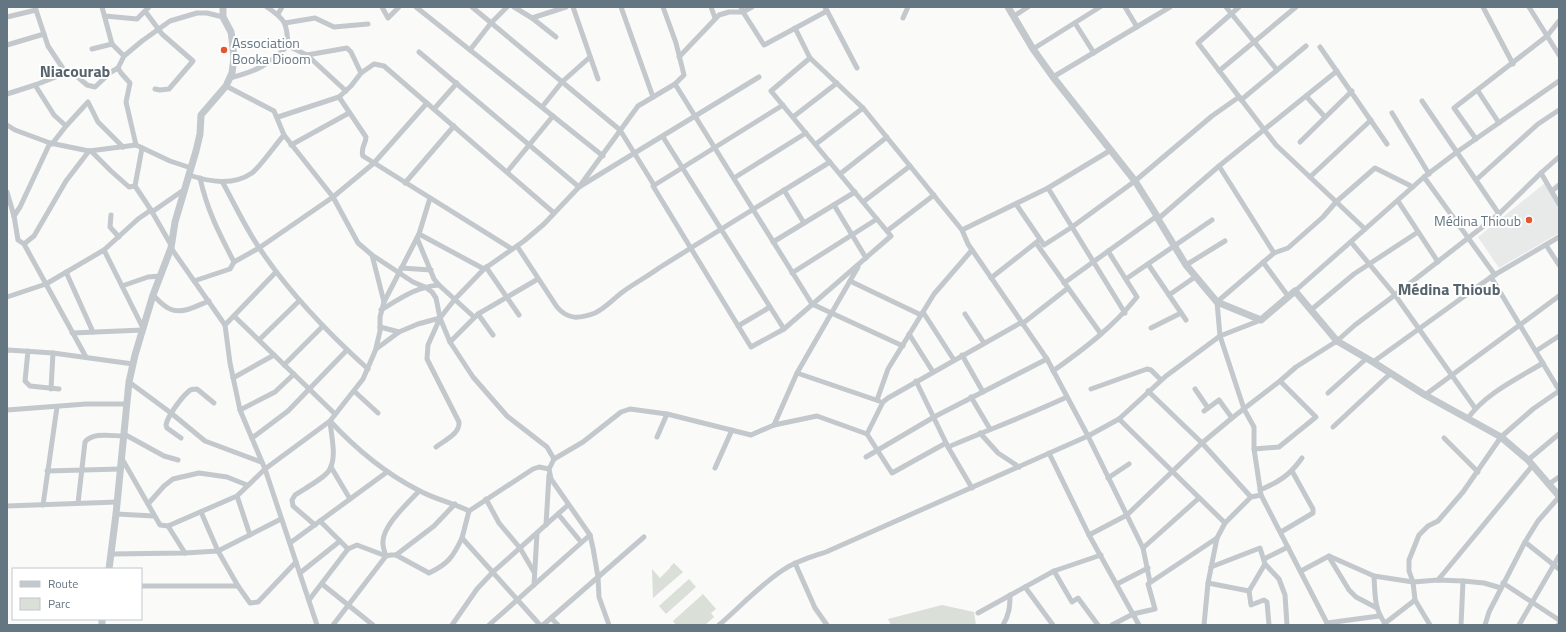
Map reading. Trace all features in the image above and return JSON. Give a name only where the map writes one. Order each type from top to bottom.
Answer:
[{"type":"street","points":[[102,7],[112,44],[124,56]]},
{"type":"street","points":[[109,568],[129,382],[133,364],[153,295],[171,246],[175,222],[199,140],[201,115],[226,86],[230,78],[234,58],[232,39],[228,25],[223,17],[223,7]]},
{"type":"street","points":[[267,7],[278,14],[285,22],[288,46]]},
{"type":"street","points":[[278,14],[282,7]]},
{"type":"street","points":[[382,7],[388,18],[400,7]]},
{"type":"street","points":[[416,7],[603,156]]},
{"type":"street","points":[[472,7],[620,130],[751,347],[784,329],[891,236],[771,91],[810,58]]},
{"type":"street","points":[[470,50],[491,23],[506,7]]},
{"type":"street","points":[[514,7],[532,18],[556,37]]},
{"type":"street","points":[[532,18],[566,7]]},
{"type":"street","points":[[573,7],[598,79]]},
{"type":"street","points":[[621,7],[653,97]]},
{"type":"street","points":[[436,447],[457,432],[459,427],[459,422],[426,359],[428,345],[440,318],[455,299],[485,268],[539,228],[579,188],[638,106],[675,84],[684,75],[676,43],[663,7]]},
{"type":"street","points":[[711,7],[715,18]]},
{"type":"street","points":[[679,58],[719,15],[752,7]]},
{"type":"street","points":[[904,18],[908,7]]},
{"type":"street","points":[[1008,7],[1033,49],[1053,77],[1135,181],[1194,277],[1217,302],[1261,320]]},
{"type":"street","points":[[1014,16],[1028,7]]},
{"type":"street","points":[[1033,49],[1100,7]]},
{"type":"street","points":[[1125,7],[1137,27]]},
{"type":"street","points":[[1053,77],[1170,7]]},
{"type":"street","points":[[1226,7],[1277,70]]},
{"type":"street","points":[[1239,7],[1198,43],[1263,130],[1276,145],[1365,229]]},
{"type":"street","points":[[1286,7],[1291,12]]},
{"type":"street","points":[[1219,71],[1296,7]]},
{"type":"street","points":[[1483,7],[1513,64]]},
{"type":"street","points":[[1529,7],[1559,55]]},
{"type":"street","points":[[7,17],[35,8],[48,46],[66,73]]},
{"type":"street","points":[[105,16],[137,19],[147,9],[158,29],[168,40],[193,61],[169,89],[155,89]]},
{"type":"street","points":[[742,10],[764,45],[826,9],[857,68]]},
{"type":"street","points":[[7,94],[66,73],[73,73],[87,85],[95,87],[110,72],[118,68],[124,56],[170,21],[197,13],[207,13],[223,17]]},
{"type":"street","points":[[285,22],[315,18],[334,27],[368,24]]},
{"type":"street","points":[[1476,139],[1454,108],[1513,64],[1547,36],[1559,21]]},
{"type":"street","points":[[1075,22],[1094,53]]},
{"type":"street","points":[[795,28],[810,58],[864,108],[962,230],[972,250],[1047,359],[1088,436],[1143,548],[1150,582],[1148,584],[1155,609],[1133,614],[1112,625]]},
{"type":"street","points":[[7,45],[44,34]]},
{"type":"street","points":[[92,49],[112,44]]},
{"type":"street","points":[[230,78],[261,68],[288,46]]},
{"type":"street","points":[[288,46],[307,55],[346,92]]},
{"type":"street","points":[[1038,241],[1044,245],[1072,227],[1135,181],[1212,116],[1240,98],[1306,46]]},
{"type":"street","points":[[1320,47],[1352,91],[1387,144]]},
{"type":"street","points":[[307,55],[347,48],[351,52],[361,73]]},
{"type":"street","points":[[419,52],[579,188]]},
{"type":"street","points":[[542,107],[562,82],[590,57]]},
{"type":"street","points":[[278,117],[339,97],[346,92],[361,73],[374,64],[379,64],[384,66],[554,213]]},
{"type":"street","points":[[118,68],[130,83],[126,102],[136,145]]},
{"type":"street","points":[[1064,283],[1158,217],[1337,71]]},
{"type":"street","points":[[579,188],[759,77]]},
{"type":"street","points":[[719,625],[783,570],[795,563],[805,558],[826,552],[972,488],[1088,436],[1119,419],[1161,380],[1220,336],[1261,320],[1413,187],[1457,152],[1559,80]]},
{"type":"street","points":[[434,109],[456,83]]},
{"type":"street","points":[[793,117],[837,83]]},
{"type":"street","points":[[675,84],[812,304],[902,346]]},
{"type":"street","points":[[35,85],[54,115],[66,126]]},
{"type":"street","points":[[226,86],[273,109],[278,117],[284,135],[333,197],[358,243],[372,255],[400,270],[413,282],[425,286],[432,292],[436,298],[440,318],[450,342],[473,377],[507,416],[547,447],[554,459]]},
{"type":"street","points":[[1300,142],[1352,91]]},
{"type":"street","points":[[1478,91],[1499,123]]},
{"type":"street","points":[[1306,96],[1325,117]]},
{"type":"street","points":[[339,97],[366,137],[366,141],[362,148],[363,156],[405,183],[514,248],[563,314],[570,318],[580,317],[600,309],[610,303],[622,292],[830,162]]},
{"type":"street","points":[[1422,101],[1499,214]]},
{"type":"street","points":[[14,216],[20,207],[51,144],[88,102],[98,122],[123,147]]},
{"type":"street","points":[[194,281],[230,269],[234,262],[259,248],[333,197],[374,163],[427,103]]},
{"type":"street","points":[[654,184],[783,105]]},
{"type":"street","points":[[816,144],[864,108]]},
{"type":"street","points":[[1476,180],[1538,124],[1559,110]]},
{"type":"street","points":[[291,145],[350,113]]},
{"type":"street","points":[[1392,113],[1427,176],[1493,276],[1559,390],[1533,409],[1501,437],[1478,472],[1438,521],[1428,526],[1419,535],[1409,560],[1409,572],[1414,582],[1414,600],[1428,624]]},
{"type":"street","points":[[506,172],[553,116]]},
{"type":"street","points":[[1310,177],[1371,120]]},
{"type":"street","points":[[7,125],[15,130],[51,144],[90,151],[136,145],[190,171],[200,178],[223,182],[252,173],[284,135]]},
{"type":"street","points":[[405,183],[454,126]]},
{"type":"street","points":[[734,178],[806,133]]},
{"type":"street","points":[[662,136],[784,329]]},
{"type":"street","points":[[840,174],[887,137]]},
{"type":"street","points":[[142,148],[135,186],[152,211],[171,246],[225,326],[230,363],[240,410],[265,469],[317,625]]},
{"type":"street","points":[[962,230],[1048,188],[1111,150]]},
{"type":"street","points":[[90,151],[129,187],[135,186]]},
{"type":"street","points":[[24,244],[34,236],[66,181],[90,151]]},
{"type":"street","points":[[1090,535],[1127,515],[1202,443],[1244,408],[1296,368],[1337,341],[1354,325],[1469,238],[1499,214],[1541,172],[1559,157]]},
{"type":"street","points":[[863,202],[910,166]]},
{"type":"street","points":[[1219,166],[1274,253]]},
{"type":"street","points":[[1217,302],[1274,253],[1288,248],[1323,217],[1336,202],[1375,168],[1413,187]]},
{"type":"street","points":[[1541,172],[1559,204]]},
{"type":"street","points":[[200,178],[205,201],[215,226],[234,262]]},
{"type":"street","points":[[223,182],[259,248],[276,272],[299,301],[347,350],[368,369]]},
{"type":"street","points":[[1552,192],[1559,186]]},
{"type":"street","points":[[1048,188],[1125,313]]},
{"type":"street","points":[[7,297],[46,284],[104,250],[138,219],[185,189]]},
{"type":"street","points":[[784,190],[804,223]]},
{"type":"street","points":[[7,192],[14,216],[18,240],[24,244],[86,357]]},
{"type":"street","points":[[773,242],[855,192]]},
{"type":"street","points":[[887,231],[934,195]]},
{"type":"street","points":[[121,457],[160,525],[168,526],[237,496],[265,469],[330,420],[363,379],[368,369],[376,349],[384,302],[418,236],[430,198]]},
{"type":"street","points":[[1398,201],[1438,262]]},
{"type":"street","points":[[1016,204],[1064,283],[1101,334]]},
{"type":"street","points":[[834,205],[866,258]]},
{"type":"street","points":[[111,215],[110,227],[119,237]]},
{"type":"street","points":[[792,273],[877,219]]},
{"type":"street","points":[[1126,279],[1212,220]]},
{"type":"street","points":[[1311,310],[1354,274],[1418,232]]},
{"type":"street","points":[[418,236],[485,268],[519,315]]},
{"type":"street","points":[[418,236],[431,270],[439,285],[476,315],[494,336]]},
{"type":"street","points":[[1328,393],[1370,360],[1419,329],[1493,276],[1559,237]]},
{"type":"street","points":[[991,278],[1038,241]]},
{"type":"street","points":[[1186,265],[1225,241]]},
{"type":"street","points":[[1351,242],[1395,295],[1475,408]]},
{"type":"street","points":[[1546,245],[1559,266]]},
{"type":"street","points":[[104,250],[143,329]]},
{"type":"street","points":[[877,400],[888,369],[934,294],[972,250]]},
{"type":"street","points":[[1053,371],[1101,334],[1125,313],[1137,297],[1108,251]]},
{"type":"street","points":[[372,255],[384,302]]},
{"type":"street","points":[[774,425],[797,374],[861,262]]},
{"type":"street","points":[[1263,262],[1288,296]]},
{"type":"street","points":[[1148,264],[1186,320]]},
{"type":"street","points":[[400,270],[431,270]]},
{"type":"street","points":[[66,272],[93,332]]},
{"type":"street","points":[[225,326],[276,272]]},
{"type":"street","points":[[122,286],[148,277],[160,276]]},
{"type":"street","points":[[1169,295],[1194,277]]},
{"type":"street","points":[[450,342],[476,315],[538,279]]},
{"type":"street","points":[[850,281],[922,313],[954,360]]},
{"type":"street","points":[[382,310],[406,295],[425,286],[439,285]]},
{"type":"street","points":[[868,434],[883,402],[916,381],[1022,323],[1068,288]]},
{"type":"street","points":[[1294,291],[1337,341],[1425,395],[1501,437],[1533,465],[1559,496],[1538,521],[1524,542],[1489,612],[1485,625]]},
{"type":"street","points":[[153,295],[169,309],[177,311],[209,301]]},
{"type":"street","points":[[1425,395],[1559,296]]},
{"type":"street","points":[[259,340],[299,301]]},
{"type":"street","points":[[1217,302],[1220,336],[1244,408],[1254,426],[1254,449],[1261,492],[1288,547],[1328,624],[1379,616]]},
{"type":"street","points":[[738,326],[770,307]]},
{"type":"street","points":[[1151,328],[1181,313]]},
{"type":"street","points":[[965,314],[984,343]]},
{"type":"street","points":[[234,316],[335,414]]},
{"type":"street","points":[[376,349],[399,332],[418,324],[440,318]]},
{"type":"street","points":[[284,364],[323,326]]},
{"type":"street","points":[[380,327],[399,332]]},
{"type":"street","points":[[72,333],[143,329]]},
{"type":"street","points":[[909,334],[933,372]]},
{"type":"street","points":[[1536,351],[1559,336]]},
{"type":"street","points":[[252,438],[288,411],[347,350]]},
{"type":"street","points":[[7,351],[53,352],[133,364]]},
{"type":"street","points":[[28,351],[25,381],[30,386],[59,389]]},
{"type":"street","points":[[51,389],[53,352]]},
{"type":"street","points":[[233,378],[274,355]]},
{"type":"street","points":[[962,355],[983,392]]},
{"type":"street","points":[[866,457],[934,417],[1047,359]]},
{"type":"street","points":[[1468,418],[1475,408],[1495,393],[1543,362]]},
{"type":"street","points":[[1091,389],[1147,369],[1151,370],[1161,380]]},
{"type":"street","points":[[1333,427],[1391,373]]},
{"type":"street","points":[[240,410],[275,392],[294,374]]},
{"type":"street","points":[[797,374],[883,402]]},
{"type":"street","points":[[916,381],[947,445],[972,488]]},
{"type":"street","points":[[1254,449],[1279,447],[1316,417],[1280,381]]},
{"type":"street","points":[[129,382],[172,413],[205,441],[261,462]]},
{"type":"street","points":[[181,438],[167,428],[166,425],[172,413],[188,392],[191,389],[197,389],[214,403]]},
{"type":"street","points":[[1195,389],[1206,409],[1219,400],[1232,418]]},
{"type":"street","points":[[354,391],[378,413]]},
{"type":"street","points":[[1148,391],[1202,443],[1251,497]]},
{"type":"street","points":[[972,398],[990,429]]},
{"type":"street","points":[[546,525],[549,472],[554,459],[583,442],[621,412],[630,409],[667,414],[751,435],[774,425],[817,416],[868,434],[892,473],[947,445],[1012,419],[1025,416],[1067,398]]},
{"type":"street","points":[[7,410],[127,404]]},
{"type":"street","points":[[43,504],[57,407]]},
{"type":"street","points":[[657,437],[667,414]]},
{"type":"street","points":[[1119,419],[1225,524]]},
{"type":"street","points":[[315,525],[293,506],[292,500],[295,495],[327,474],[331,467],[333,459],[330,420]]},
{"type":"street","points":[[330,420],[344,436],[387,472],[419,491],[455,504],[469,511]]},
{"type":"street","points":[[715,468],[732,430]]},
{"type":"street","points":[[980,433],[998,453],[1019,467]]},
{"type":"street","points":[[1528,460],[1559,434]]},
{"type":"street","points":[[78,503],[85,442],[88,438],[93,436],[124,435],[164,456],[178,460]]},
{"type":"street","points":[[1444,438],[1478,472]]},
{"type":"street","points":[[1049,453],[1090,535],[1139,625]]},
{"type":"street","points":[[1204,625],[1208,583],[1217,538],[1225,524],[1251,497],[1292,471],[1302,458]]},
{"type":"street","points":[[1108,478],[1129,464]]},
{"type":"street","points":[[1438,580],[1533,465]]},
{"type":"street","points":[[331,467],[350,499]]},
{"type":"street","points":[[333,625],[386,556],[391,554],[396,555],[429,573],[447,562],[454,555],[462,538],[469,511],[533,469],[539,467],[549,472],[568,505],[590,535],[598,577],[599,597],[609,625]]},
{"type":"street","points":[[47,471],[120,469]]},
{"type":"street","points":[[1281,532],[1313,513],[1313,509],[1292,471]]},
{"type":"street","points":[[290,543],[387,472]]},
{"type":"street","points":[[148,504],[164,486],[173,479],[199,473],[227,477],[247,486]]},
{"type":"street","points":[[1549,484],[1559,477]]},
{"type":"street","points":[[386,556],[383,543],[385,534],[391,523],[419,491]]},
{"type":"street","points":[[237,496],[250,535]]},
{"type":"street","points":[[1143,548],[1199,498]]},
{"type":"street","points":[[486,499],[499,523],[520,548],[534,572]]},
{"type":"street","points":[[7,506],[117,502]]},
{"type":"street","points":[[396,555],[434,526],[455,504]]},
{"type":"street","points":[[452,625],[477,589],[568,505]]},
{"type":"street","points":[[201,512],[218,551],[238,586],[250,603],[258,602],[296,562]]},
{"type":"street","points":[[116,514],[154,516]]},
{"type":"street","points":[[558,514],[581,542]]},
{"type":"street","points":[[111,554],[218,551],[281,519]]},
{"type":"street","points":[[320,521],[348,549]]},
{"type":"street","points":[[168,526],[185,553]]},
{"type":"street","points":[[534,585],[537,533]]},
{"type":"street","points":[[489,625],[590,535]]},
{"type":"street","points":[[543,625],[644,536]]},
{"type":"street","points":[[462,538],[540,625]]},
{"type":"street","points":[[1150,582],[1217,538]]},
{"type":"street","points":[[300,574],[340,541]]},
{"type":"street","points":[[1524,542],[1559,569]]},
{"type":"street","points":[[309,600],[348,549],[357,545],[386,556]]},
{"type":"street","points":[[1270,625],[1267,602],[1264,600],[1251,605],[1249,591],[1265,562],[1288,547]]},
{"type":"street","points":[[1211,567],[1260,548],[1265,562],[1279,579],[1285,595],[1287,625]]},
{"type":"street","points":[[978,613],[1054,571],[1101,555]]},
{"type":"street","points":[[1301,571],[1329,556]]},
{"type":"street","points":[[1329,556],[1374,576],[1414,582],[1438,580],[1502,585],[1532,602],[1559,620]]},
{"type":"street","points":[[1329,556],[1356,597],[1377,608]]},
{"type":"street","points":[[1519,625],[1559,556]]},
{"type":"street","points":[[795,563],[815,608],[827,625]]},
{"type":"street","points":[[1117,584],[1148,568]]},
{"type":"street","points":[[1054,571],[1072,602],[1078,598],[1098,625]]},
{"type":"street","points":[[1374,576],[1377,608],[1379,616],[1384,624],[1414,600]]},
{"type":"street","points":[[1461,625],[1463,581]]},
{"type":"street","points":[[1208,583],[1249,591]]},
{"type":"street","points":[[322,584],[373,625]]},
{"type":"street","points":[[142,586],[238,586]]},
{"type":"street","points":[[1025,587],[1051,623],[1044,625]]},
{"type":"street","points":[[1003,625],[1010,608],[1010,595]]},
{"type":"street","points":[[552,618],[558,625]]},
{"type":"shaded area","name":"Médina Thioub","points":[[1545,183],[1559,208],[1559,233],[1499,268],[1478,237]]},
{"type":"green space","points":[[674,563],[683,572],[653,598],[652,569],[660,578]]},
{"type":"green space","points":[[689,579],[696,587],[666,614],[659,606]]},
{"type":"green space","points":[[703,594],[716,609],[711,613],[714,617],[705,625],[676,625],[673,621]]},
{"type":"green space","points":[[942,605],[974,612],[976,625],[891,625],[888,619]]},
{"type":"place","name":"Association Booka Dioom","points":[[224,50]]},
{"type":"place","name":"Médina Thioub","points":[[1529,220]]},
{"type":"district","name":"Niacourab","points":[[75,71]]},
{"type":"district","name":"Médina Thioub","points":[[1449,289]]}]
